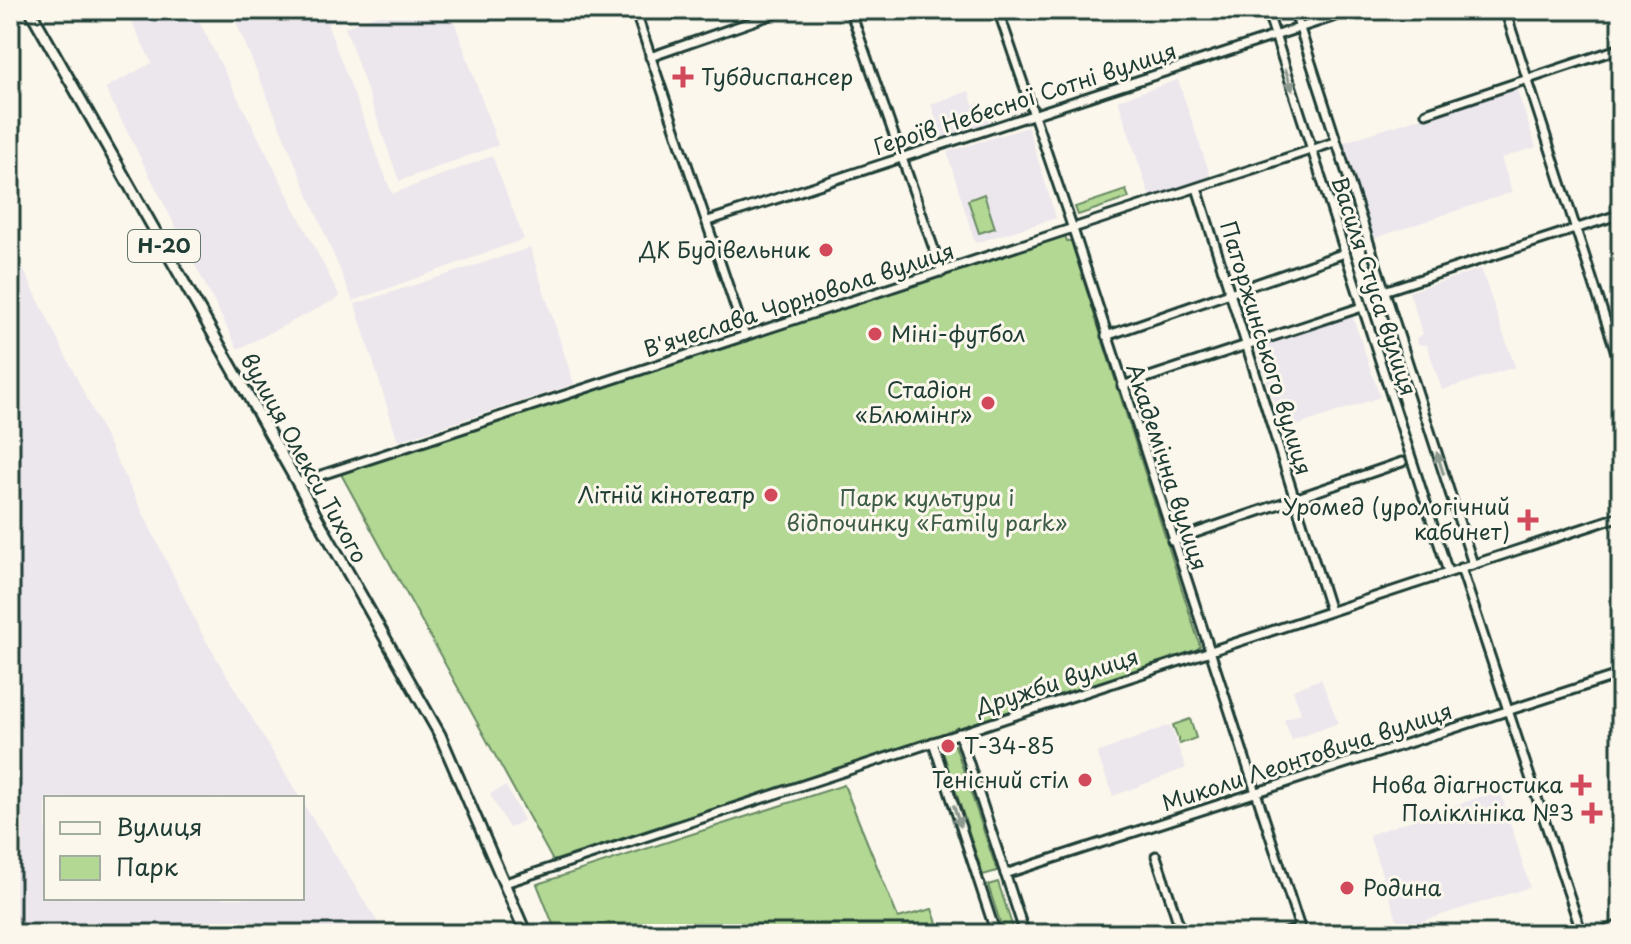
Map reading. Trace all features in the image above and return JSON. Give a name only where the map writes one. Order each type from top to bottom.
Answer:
[{"type":"main road","name":"вулиця Олекси Тихого","points":[[30,10],[440,735],[526,934]]},
{"type":"street","points":[[635,10],[745,336]]},
{"type":"street","points":[[650,57],[785,10]]},
{"type":"street","points":[[850,10],[942,272]]},
{"type":"street","name":"Академічна вулиця","points":[[998,10],[1073,229],[1301,931]]},
{"type":"street","name":"Василя Стуса вулиця","points":[[1267,10],[1448,572]]},
{"type":"street","name":"Василя Стуса вулиця","points":[[1294,10],[1473,564]]},
{"type":"street","name":"Героїв Небесної Сотні вулиця","points":[[708,221],[1354,10]]},
{"type":"street","points":[[1505,10],[1621,368]]},
{"type":"street","points":[[1426,113],[1621,48]]},
{"type":"street","name":"В'ячеслава Чорновола вулиця","points":[[297,483],[1335,142]]},
{"type":"street","name":"Паторжинського вулиця","points":[[1197,188],[1330,611]]},
{"type":"street","points":[[1384,291],[1621,214]]},
{"type":"street","points":[[1106,336],[1345,253]]},
{"type":"street","points":[[1122,386],[1362,307]]},
{"type":"street","points":[[1172,541],[1402,462]]},
{"type":"street","name":"Дружби вулиця","points":[[505,883],[1621,516]]},
{"type":"street","points":[[1461,568],[1582,934]]},
{"type":"street","name":"Миколи Леонтовича вулиця","points":[[1005,874],[1621,674]]},
{"type":"street","points":[[959,733],[1025,934]]},
{"type":"street","points":[[933,742],[996,934]]},
{"type":"street","points":[[1156,856],[1182,934]]},
{"type":"street","points":[[1593,934],[1621,925]]},
{"type":"street","points":[[1283,934],[1301,931]]},
{"type":"shaded area","points":[[126,10],[193,10],[340,297],[238,349],[105,88],[152,63]]},
{"type":"shaded area","points":[[231,10],[363,10],[327,24],[392,194],[492,156],[524,239],[353,301]]},
{"type":"shaded area","points":[[391,10],[450,10],[498,145],[399,181],[345,27]]},
{"type":"shaded area","points":[[1178,80],[1211,178],[1151,200],[1118,100]]},
{"type":"shaded area","points":[[1516,87],[1536,147],[1501,158],[1512,192],[1372,239],[1341,143]]},
{"type":"shaded area","points":[[969,91],[973,105],[982,102],[989,122],[943,138],[931,104]]},
{"type":"shaded area","points":[[1028,127],[1056,218],[975,243],[947,152]]},
{"type":"shaded area","points":[[10,242],[202,634],[299,796],[44,796],[44,900],[304,900],[304,805],[385,934],[10,934]]},
{"type":"shaded area","points":[[530,248],[574,384],[398,441],[355,304]]},
{"type":"shaded area","points":[[1481,269],[1515,367],[1442,390],[1427,345],[1418,344],[1416,338],[1423,334],[1409,292]]},
{"type":"shaded area","points":[[1352,315],[1380,397],[1284,430],[1256,348]]},
{"type":"shaded area","points":[[1321,679],[1338,723],[1292,740],[1284,720],[1301,713],[1293,690]]},
{"type":"shaded area","points":[[1170,725],[1186,768],[1113,796],[1097,753]]},
{"type":"shaded area","points":[[506,786],[524,820],[509,828],[490,794]]},
{"type":"shaded area","points":[[1500,790],[1530,887],[1400,928],[1369,835]]},
{"type":"green space","points":[[1126,190],[1129,198],[1078,215],[1075,207]]},
{"type":"green space","points":[[984,194],[995,228],[979,233],[968,200]]},
{"type":"green space","name":"Парк культури і відпочинку «Family park»","points":[[1065,236],[1067,241],[1071,241],[1200,646],[1196,651],[553,861],[341,474]]},
{"type":"green space","points":[[1190,719],[1196,738],[1180,744],[1173,725]]},
{"type":"green space","points":[[955,745],[997,871],[983,875],[942,749]]},
{"type":"green space","points":[[844,785],[898,918],[932,909],[941,934],[557,934],[537,884]]},
{"type":"green space","points":[[998,882],[1015,934],[1004,934],[988,885]]},
{"type":"place","name":"Тубдиспансер","points":[[683,77]]},
{"type":"place","name":"ДК Будівельник","points":[[826,250]]},
{"type":"place","name":"Міні-футбол","points":[[875,334]]},
{"type":"place","name":"Стадіон «Блюмінґ»","points":[[988,403]]},
{"type":"place","name":"Літній кінотеатр","points":[[771,495]]},
{"type":"place","name":"Уромед (урологічний кабинет)","points":[[1528,520]]},
{"type":"place","name":"Т-34-85","points":[[948,746]]},
{"type":"place","name":"Тенісний стіл","points":[[1085,780]]},
{"type":"place","name":"Нова діагностика","points":[[1581,785]]},
{"type":"place","name":"Поліклініка №3","points":[[1592,813]]},
{"type":"place","name":"Родина","points":[[1347,888]]}]
